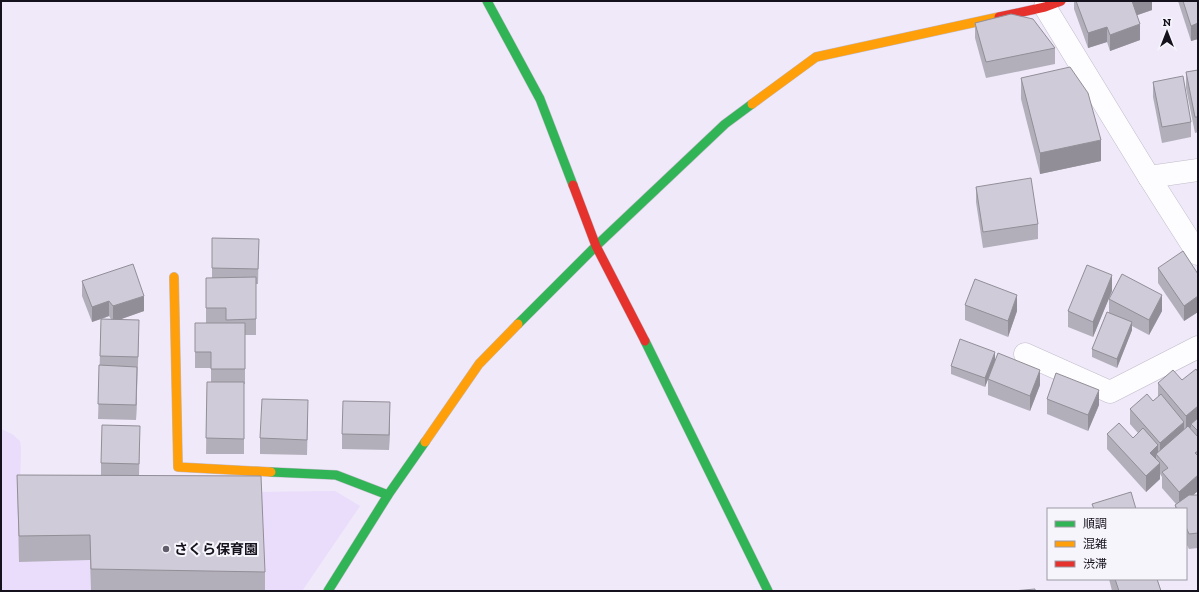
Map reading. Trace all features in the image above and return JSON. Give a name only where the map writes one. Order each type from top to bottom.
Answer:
[{"type":"street","points":[[487,1],[540,99],[596,246],[768,591]]},
{"type":"street","points":[[328,591],[388,495],[478,364],[596,246],[725,124],[816,57],[1053,4],[1149,177],[1198,254]]},
{"type":"street","points":[[1149,177],[1198,170]]},
{"type":"street","points":[[174,277],[178,467],[336,475],[388,495]]},
{"type":"street","points":[[1025,354],[1110,392],[1198,347]]},
{"type":"shaded area","name":"さくら保育園","points":[[1,429],[12,434],[20,441],[20,486],[68,494],[335,491],[360,506],[302,591],[1,591]]},
{"type":"building","points":[[1076,1],[1132,1],[1140,24],[1110,35],[1107,27],[1088,33]]},
{"type":"building","points":[[1183,1],[1198,1],[1198,23],[1191,26]]},
{"type":"building","points":[[1011,14],[1033,19],[1055,48],[986,62],[975,23]]},
{"type":"building","points":[[1070,67],[1088,93],[1101,140],[1040,153],[1021,78]]},
{"type":"building","points":[[1198,70],[1198,117],[1195,117],[1186,72]]},
{"type":"building","points":[[1183,76],[1191,122],[1162,127],[1153,82]]},
{"type":"building","points":[[1031,178],[1038,224],[983,232],[976,187]]},
{"type":"building","points":[[212,238],[259,239],[258,269],[212,268]]},
{"type":"building","points":[[1183,251],[1198,274],[1198,296],[1184,306],[1158,268]]},
{"type":"building","points":[[133,264],[144,296],[113,306],[109,301],[92,307],[82,281]]},
{"type":"building","points":[[1087,265],[1112,275],[1093,322],[1068,311]]},
{"type":"building","points":[[1122,274],[1162,295],[1149,320],[1109,299]]},
{"type":"building","points":[[256,277],[256,319],[226,320],[226,308],[206,308],[206,278]]},
{"type":"building","points":[[975,279],[1017,295],[1008,321],[965,305]]},
{"type":"building","points":[[1107,312],[1132,322],[1117,359],[1092,349]]},
{"type":"building","points":[[101,319],[139,320],[138,357],[100,356]]},
{"type":"building","points":[[195,323],[245,323],[245,369],[211,369],[211,352],[195,352]]},
{"type":"building","points":[[960,339],[995,352],[985,378],[951,366]]},
{"type":"building","points":[[998,353],[1040,370],[1030,396],[988,379]]},
{"type":"building","points":[[99,365],[137,367],[136,405],[98,404]]},
{"type":"building","points":[[1196,369],[1198,372],[1198,406],[1186,416],[1158,383],[1173,370],[1182,380]]},
{"type":"building","points":[[1056,373],[1099,390],[1088,415],[1047,399]]},
{"type":"building","points":[[207,382],[244,382],[244,439],[206,438]]},
{"type":"building","points":[[1147,394],[1153,401],[1161,394],[1184,422],[1160,443],[1130,409]]},
{"type":"building","points":[[262,399],[308,400],[307,440],[260,438]]},
{"type":"building","points":[[343,401],[390,402],[389,435],[342,434]]},
{"type":"building","points":[[1198,418],[1198,431],[1191,424]]},
{"type":"building","points":[[1119,423],[1133,438],[1143,428],[1158,445],[1150,453],[1160,463],[1146,476],[1107,434]]},
{"type":"building","points":[[102,425],[140,426],[139,464],[101,463]]},
{"type":"building","points":[[1188,426],[1198,437],[1198,451],[1195,453],[1198,456],[1198,475],[1179,492],[1162,472],[1168,468],[1156,454]]},
{"type":"building","points":[[17,475],[261,476],[265,572],[91,569],[90,535],[19,536]]},
{"type":"building","points":[[1131,492],[1136,508],[1094,508],[1092,504]]},
{"type":"building","points":[[1189,495],[1198,495],[1198,533],[1189,534],[1187,529],[1187,508],[1176,508],[1175,505]]},
{"type":"building","points":[[1115,580],[1157,580],[1161,591],[1119,591]]},
{"type":"building","points":[[1035,589],[1035,591],[1013,591]]},
{"type":"traffic: fast","points":[[487,1],[540,99],[573,185]]},
{"type":"traffic: fast","points":[[518,324],[596,246],[725,124],[752,104]]},
{"type":"traffic: fast","points":[[645,341],[768,591]]},
{"type":"traffic: fast","points":[[328,591],[388,495],[425,442]]},
{"type":"traffic: fast","points":[[271,472],[336,475],[388,495]]},
{"type":"traffic: slow","points":[[752,104],[816,57],[999,17]]},
{"type":"traffic: slow","points":[[174,277],[178,467],[271,472]]},
{"type":"traffic: slow","points":[[425,442],[479,364],[518,324]]},
{"type":"traffic: jam","points":[[999,17],[1045,7],[1061,1]]},
{"type":"traffic: jam","points":[[573,185],[596,246],[645,341]]},
{"type":"place","name":"さくら保育園","points":[[166,549]]}]
